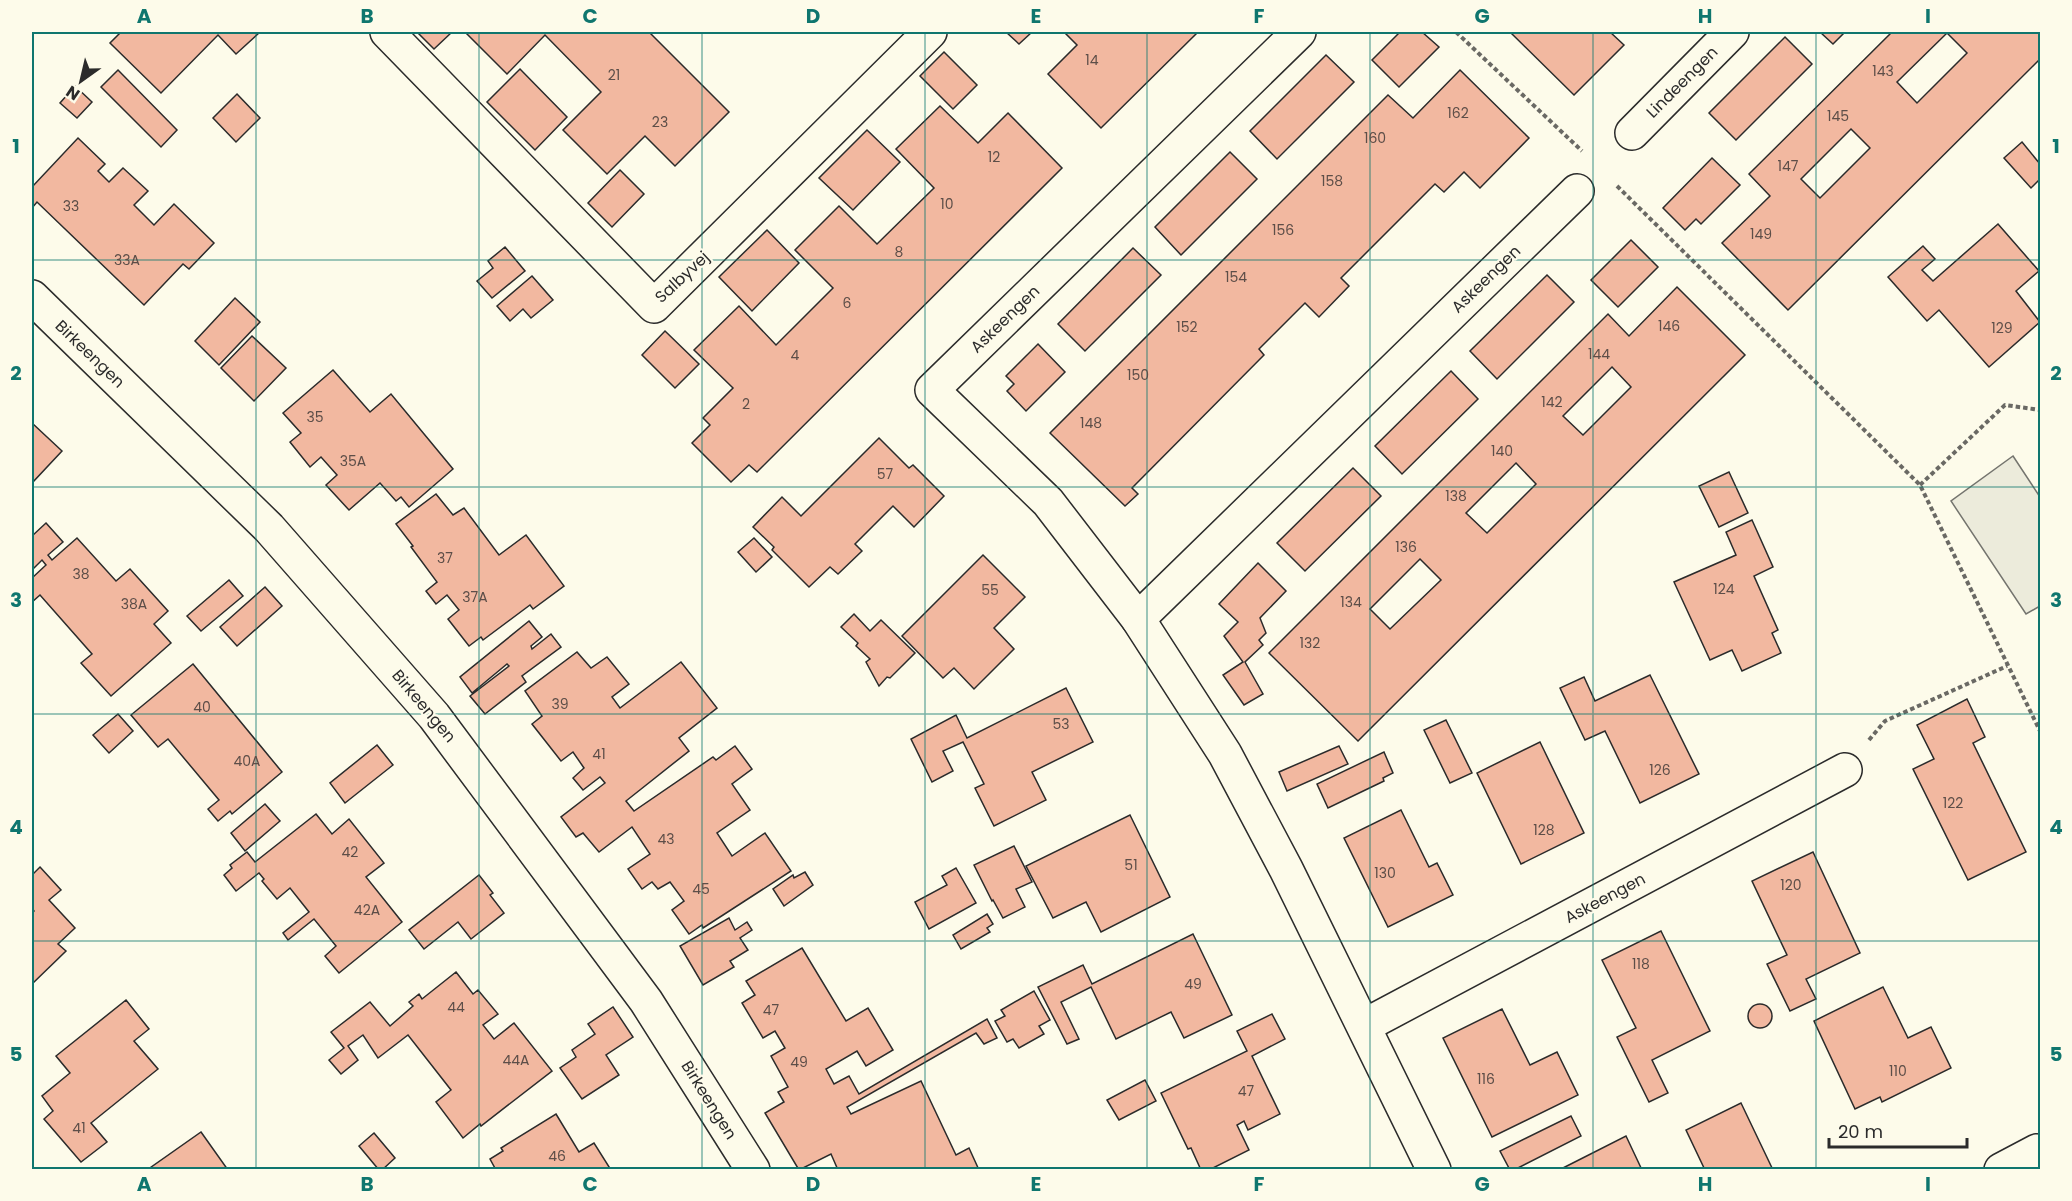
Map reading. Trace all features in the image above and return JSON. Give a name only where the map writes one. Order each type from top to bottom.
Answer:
[{"type":"street","name":"Salbyvej","points":[[387,32],[654,306],[930,32]]},
{"type":"street","name":"Askeengen","points":[[1299,32],[932,390],[1048,502],[1138,619],[1225,754],[1286,869],[1434,1170]]},
{"type":"street","name":"Lindeengen","points":[[1632,133],[1732,32]]},
{"type":"street","name":"Askeengen","points":[[1138,619],[1577,191]]},
{"type":"street","name":"Birkeengen","points":[[32,297],[269,528],[434,716],[646,1001],[753,1170]]},
{"type":"street","name":"Askeengen","points":[[1364,1026],[1845,770]]},
{"type":"street","points":[[2001,1170],[2037,1151]]},
{"type":"path","points":[[1456,32],[1583,152]]},
{"type":"path","points":[[1617,185],[1920,485],[2040,731]]},
{"type":"path","points":[[1920,485],[2005,405],[2040,410]]},
{"type":"path","points":[[1845,770],[1885,721],[2007,666]]},
{"type":"shaded area","points":[[2013,456],[2040,497],[2040,606],[2026,614],[1951,501]]},
{"type":"building","points":[[121,32],[260,32],[236,54],[218,35],[161,93],[110,43]]},
{"type":"building","points":[[417,32],[452,32],[434,49]]},
{"type":"building","points":[[465,32],[649,32],[729,112],[675,166],[645,136],[607,174],[563,130],[601,92],[545,35],[507,74]]},
{"type":"building","points":[[1006,32],[1032,32],[1019,44]]},
{"type":"building","points":[[1064,32],[1198,32],[1101,128],[1048,74],[1077,45]]},
{"type":"building","points":[[1400,32],[1422,32],[1439,47],[1399,87],[1372,60]]},
{"type":"building","points":[[1510,32],[1610,32],[1624,45],[1574,95]]},
{"type":"building","points":[[1820,32],[1845,32],[1833,44]]},
{"type":"building","points":[[1892,32],[2040,32],[2040,59],[1788,310],[1722,243],[1770,196],[1749,174]],"holes":[[[1947,33],[1967,53],[1917,103],[1897,82]],[[1851,129],[1870,148],[1820,198],[1801,179]]]},
{"type":"building","points":[[1785,37],[1812,64],[1736,140],[1709,113]]},
{"type":"building","points":[[944,52],[977,85],[953,109],[920,76]]},
{"type":"building","points":[[1326,55],[1354,82],[1277,159],[1250,131]]},
{"type":"building","points":[[520,69],[567,117],[535,150],[487,102]]},
{"type":"building","points":[[118,70],[177,130],[161,147],[101,87]]},
{"type":"building","points":[[1460,70],[1529,138],[1480,188],[1464,172],[1444,192],[1435,184],[1341,278],[1349,286],[1319,317],[1305,303],[1259,349],[1264,355],[1132,488],[1138,494],[1125,506],[1050,433],[1388,95],[1413,118]]},
{"type":"building","points":[[75,86],[92,102],[77,118],[60,103]]},
{"type":"building","points":[[237,94],[260,118],[236,142],[213,118]]},
{"type":"building","points":[[940,106],[978,143],[1008,113],[1062,168],[757,472],[749,465],[731,482],[692,443],[710,425],[703,418],[733,388],[694,350],[739,306],[776,345],[833,288],[795,250],[839,206],[877,244],[934,188],[896,149]]},
{"type":"building","points":[[867,130],[900,162],[853,210],[819,178]]},
{"type":"building","points":[[78,138],[105,164],[98,171],[109,182],[123,168],[148,191],[134,205],[154,225],[174,204],[214,243],[189,269],[183,264],[144,305],[37,202],[32,208],[32,187]]},
{"type":"building","points":[[2022,142],[2040,164],[2040,179],[2031,188],[2004,158]]},
{"type":"building","points":[[1230,152],[1257,179],[1181,255],[1155,227]]},
{"type":"building","points":[[1712,158],[1740,185],[1701,224],[1696,219],[1685,230],[1663,208]]},
{"type":"building","points":[[620,170],[644,194],[612,227],[588,203]]},
{"type":"building","points":[[1998,224],[2039,271],[2016,291],[2040,322],[1989,367],[1939,310],[1927,321],[1888,277],[1923,246],[1935,259],[1922,270],[1933,281]]},
{"type":"building","points":[[767,230],[799,263],[752,311],[719,277]]},
{"type":"building","points":[[1631,240],[1658,267],[1618,307],[1591,280]]},
{"type":"building","points":[[505,247],[525,271],[492,298],[477,281],[493,268],[488,261]]},
{"type":"building","points":[[1133,248],[1161,275],[1085,351],[1058,324]]},
{"type":"building","points":[[1547,275],[1574,302],[1497,379],[1470,351]]},
{"type":"building","points":[[532,276],[553,300],[531,318],[523,309],[510,321],[497,306]]},
{"type":"building","points":[[1677,287],[1745,355],[1358,741],[1269,653],[1608,314],[1629,336]],"holes":[[[1612,367],[1631,387],[1583,435],[1563,416]],[[1516,463],[1536,484],[1487,533],[1466,513]],[[1420,559],[1441,580],[1390,629],[1370,609]]]},
{"type":"building","points":[[235,298],[260,322],[219,365],[195,341]]},
{"type":"building","points":[[665,331],[699,364],[675,388],[642,355]]},
{"type":"building","points":[[252,336],[286,368],[254,401],[221,368]]},
{"type":"building","points":[[1038,344],[1065,372],[1026,411],[1007,391],[1014,384],[1006,376]]},
{"type":"building","points":[[333,370],[370,412],[391,394],[453,469],[409,507],[401,497],[396,501],[380,483],[349,510],[326,485],[337,475],[321,457],[310,467],[290,442],[301,433],[283,413]]},
{"type":"building","points":[[1451,371],[1478,399],[1402,474],[1375,446]]},
{"type":"building","points":[[32,423],[62,451],[32,483]]},
{"type":"building","points":[[879,438],[909,468],[913,465],[944,496],[914,527],[893,506],[855,544],[862,551],[838,574],[830,567],[809,587],[772,550],[774,547],[753,527],[782,497],[801,516]]},
{"type":"building","points":[[1353,468],[1381,496],[1305,571],[1277,543]]},
{"type":"building","points":[[1729,472],[1748,513],[1719,527],[1699,486]]},
{"type":"building","points":[[436,494],[453,515],[464,508],[499,555],[526,535],[564,586],[533,609],[530,605],[483,640],[481,637],[469,646],[448,619],[459,610],[447,595],[436,604],[426,591],[437,582],[396,524]]},
{"type":"building","points":[[1752,520],[1773,567],[1754,576],[1778,630],[1772,633],[1781,653],[1742,671],[1732,650],[1710,660],[1674,582],[1736,555],[1726,532]]},
{"type":"building","points":[[46,523],[63,542],[48,555],[52,560],[77,538],[116,581],[130,569],[168,611],[154,624],[171,643],[111,696],[81,663],[92,654],[40,595],[32,602],[32,578],[46,565],[42,560],[32,570],[32,536]]},
{"type":"building","points":[[754,538],[772,557],[756,572],[738,552]]},
{"type":"building","points":[[983,555],[1025,597],[994,628],[1014,649],[974,689],[954,668],[943,678],[902,636]]},
{"type":"building","points":[[1258,563],[1286,591],[1260,618],[1266,633],[1259,640],[1263,645],[1245,662],[1263,694],[1244,705],[1223,675],[1243,662],[1224,636],[1238,622],[1219,604]]},
{"type":"building","points":[[229,580],[243,596],[201,631],[187,616]]},
{"type":"building","points":[[265,587],[282,606],[237,646],[220,627]]},
{"type":"building","points":[[854,614],[870,631],[881,620],[915,653],[879,686],[866,662],[870,659],[856,646],[858,643],[841,627]]},
{"type":"building","points":[[529,621],[542,637],[531,646],[532,649],[551,634],[561,647],[522,676],[526,682],[485,714],[470,696],[509,666],[507,664],[472,693],[460,677]]},
{"type":"building","points":[[577,652],[591,668],[607,657],[629,684],[612,697],[620,708],[681,662],[717,708],[679,738],[689,751],[626,801],[634,811],[713,757],[716,760],[735,746],[752,769],[732,784],[750,810],[717,833],[732,856],[765,833],[791,871],[703,928],[702,925],[689,934],[672,910],[684,901],[670,882],[658,889],[652,882],[642,889],[628,869],[650,854],[632,827],[599,852],[583,833],[576,837],[561,817],[605,783],[600,777],[583,790],[573,778],[584,768],[573,752],[561,761],[532,724],[542,716],[525,691]]},
{"type":"building","points":[[193,664],[282,772],[232,814],[230,811],[218,821],[208,809],[219,800],[168,739],[158,747],[131,715]]},
{"type":"building","points":[[1650,675],[1699,774],[1640,803],[1605,731],[1585,740],[1560,688],[1584,677],[1595,701]]},
{"type":"building","points":[[1066,688],[1093,742],[1032,772],[1046,800],[994,826],[975,788],[984,784],[963,742],[943,751],[953,771],[932,782],[911,739],[956,715],[967,738]]},
{"type":"building","points":[[1967,699],[1985,737],[1973,743],[2026,852],[1968,880],[1913,769],[1934,759],[1917,725]]},
{"type":"building","points":[[118,714],[133,731],[109,753],[93,735]]},
{"type":"building","points":[[1446,720],[1472,773],[1450,783],[1424,730]]},
{"type":"building","points":[[1540,742],[1584,833],[1521,864],[1477,773]]},
{"type":"building","points":[[377,745],[393,765],[345,803],[330,783]]},
{"type":"building","points":[[1339,746],[1348,764],[1287,791],[1279,772]]},
{"type":"building","points":[[1384,752],[1393,773],[1383,778],[1384,781],[1328,808],[1317,784]]},
{"type":"building","points":[[265,804],[280,821],[245,851],[231,833]]},
{"type":"building","points":[[1401,810],[1429,867],[1437,863],[1453,895],[1388,927],[1344,838]]},
{"type":"building","points":[[316,814],[332,834],[349,819],[384,863],[366,877],[402,922],[339,973],[325,956],[336,946],[314,919],[288,940],[283,933],[309,912],[290,888],[277,899],[262,881],[264,879],[259,873],[236,891],[224,875],[232,868],[230,865],[247,852],[255,862]]},
{"type":"building","points":[[1130,815],[1170,897],[1101,932],[1086,902],[1053,918],[1026,866]]},
{"type":"building","points":[[1014,846],[1032,882],[1016,889],[1025,907],[1003,918],[974,865]]},
{"type":"building","points":[[1813,852],[1860,953],[1806,979],[1816,999],[1790,1011],[1767,964],[1787,955],[1752,881]]},
{"type":"building","points":[[40,867],[61,890],[49,900],[75,928],[58,944],[66,951],[32,984],[32,914],[34,911],[32,908],[32,875]]},
{"type":"building","points":[[956,868],[976,903],[929,929],[915,902],[947,885],[942,876]]},
{"type":"building","points":[[805,872],[813,885],[784,906],[773,889],[793,875],[794,878]]},
{"type":"building","points":[[479,875],[493,893],[490,895],[504,913],[471,939],[458,922],[424,949],[409,930]]},
{"type":"building","points":[[987,914],[993,924],[987,928],[990,932],[961,949],[953,935]]},
{"type":"building","points":[[729,918],[735,930],[747,922],[752,930],[740,938],[748,950],[730,961],[734,967],[703,985],[680,946]]},
{"type":"building","points":[[1661,931],[1710,1031],[1652,1060],[1668,1093],[1649,1102],[1617,1037],[1636,1028],[1602,960]]},
{"type":"building","points":[[1193,934],[1232,1015],[1184,1038],[1171,1012],[1116,1039],[1091,987],[1061,1002],[1079,1039],[1067,1044],[1038,987],[1083,965],[1092,984]]},
{"type":"building","points":[[802,948],[846,1021],[868,1008],[893,1050],[866,1066],[857,1051],[826,1069],[834,1084],[849,1076],[859,1094],[987,1019],[997,1038],[984,1044],[976,1033],[847,1107],[851,1114],[921,1081],[956,1155],[969,1148],[979,1170],[838,1170],[831,1154],[799,1170],[765,1113],[784,1102],[778,1092],[788,1087],[771,1056],[785,1048],[775,1031],[763,1038],[742,1003],[755,995],[746,981]]},
{"type":"building","points":[[456,972],[473,994],[478,990],[498,1014],[483,1025],[494,1039],[514,1023],[552,1071],[463,1138],[436,1102],[451,1090],[408,1035],[378,1058],[363,1035],[348,1046],[358,1060],[341,1074],[329,1060],[344,1048],[331,1032],[370,1002],[390,1026],[413,1006],[409,1002],[419,994],[422,999]]},
{"type":"building","points":[[1883,987],[1908,1038],[1931,1027],[1951,1068],[1882,1102],[1880,1097],[1855,1109],[1814,1021]]},
{"type":"building","points":[[1034,991],[1050,1020],[1039,1026],[1044,1034],[1019,1048],[1013,1039],[1007,1042],[995,1021],[1005,1016],[1001,1010]]},
{"type":"building","points":[[126,1000],[149,1029],[134,1041],[158,1069],[91,1123],[107,1142],[81,1162],[44,1119],[53,1111],[42,1096],[70,1073],[56,1056]]},
{"type":"building","points":[[1755,1004],[1765,1004],[1772,1011],[1772,1021],[1765,1028],[1755,1028],[1748,1021],[1748,1011]]},
{"type":"building","points":[[613,1007],[633,1037],[606,1055],[619,1075],[582,1099],[560,1068],[576,1057],[572,1050],[595,1034],[588,1024]]},
{"type":"building","points":[[1502,1009],[1530,1065],[1557,1052],[1578,1095],[1492,1137],[1443,1038]]},
{"type":"building","points":[[1272,1014],[1285,1039],[1252,1056],[1280,1114],[1248,1130],[1244,1121],[1237,1125],[1249,1150],[1209,1170],[1201,1170],[1191,1148],[1188,1149],[1161,1093],[1247,1051],[1237,1031]]},
{"type":"building","points":[[1145,1080],[1156,1101],[1119,1120],[1107,1100]]},
{"type":"building","points":[[1741,1103],[1773,1170],[1705,1170],[1686,1130]]},
{"type":"building","points":[[556,1114],[579,1152],[594,1143],[611,1170],[496,1170],[490,1159],[503,1151],[501,1148]]},
{"type":"building","points":[[1571,1116],[1581,1136],[1510,1170],[1500,1151]]},
{"type":"building","points":[[201,1132],[228,1170],[147,1170]]},
{"type":"building","points":[[374,1133],[395,1158],[382,1170],[379,1170],[359,1146]]},
{"type":"building","points":[[1626,1136],[1642,1170],[1559,1170]]}]
